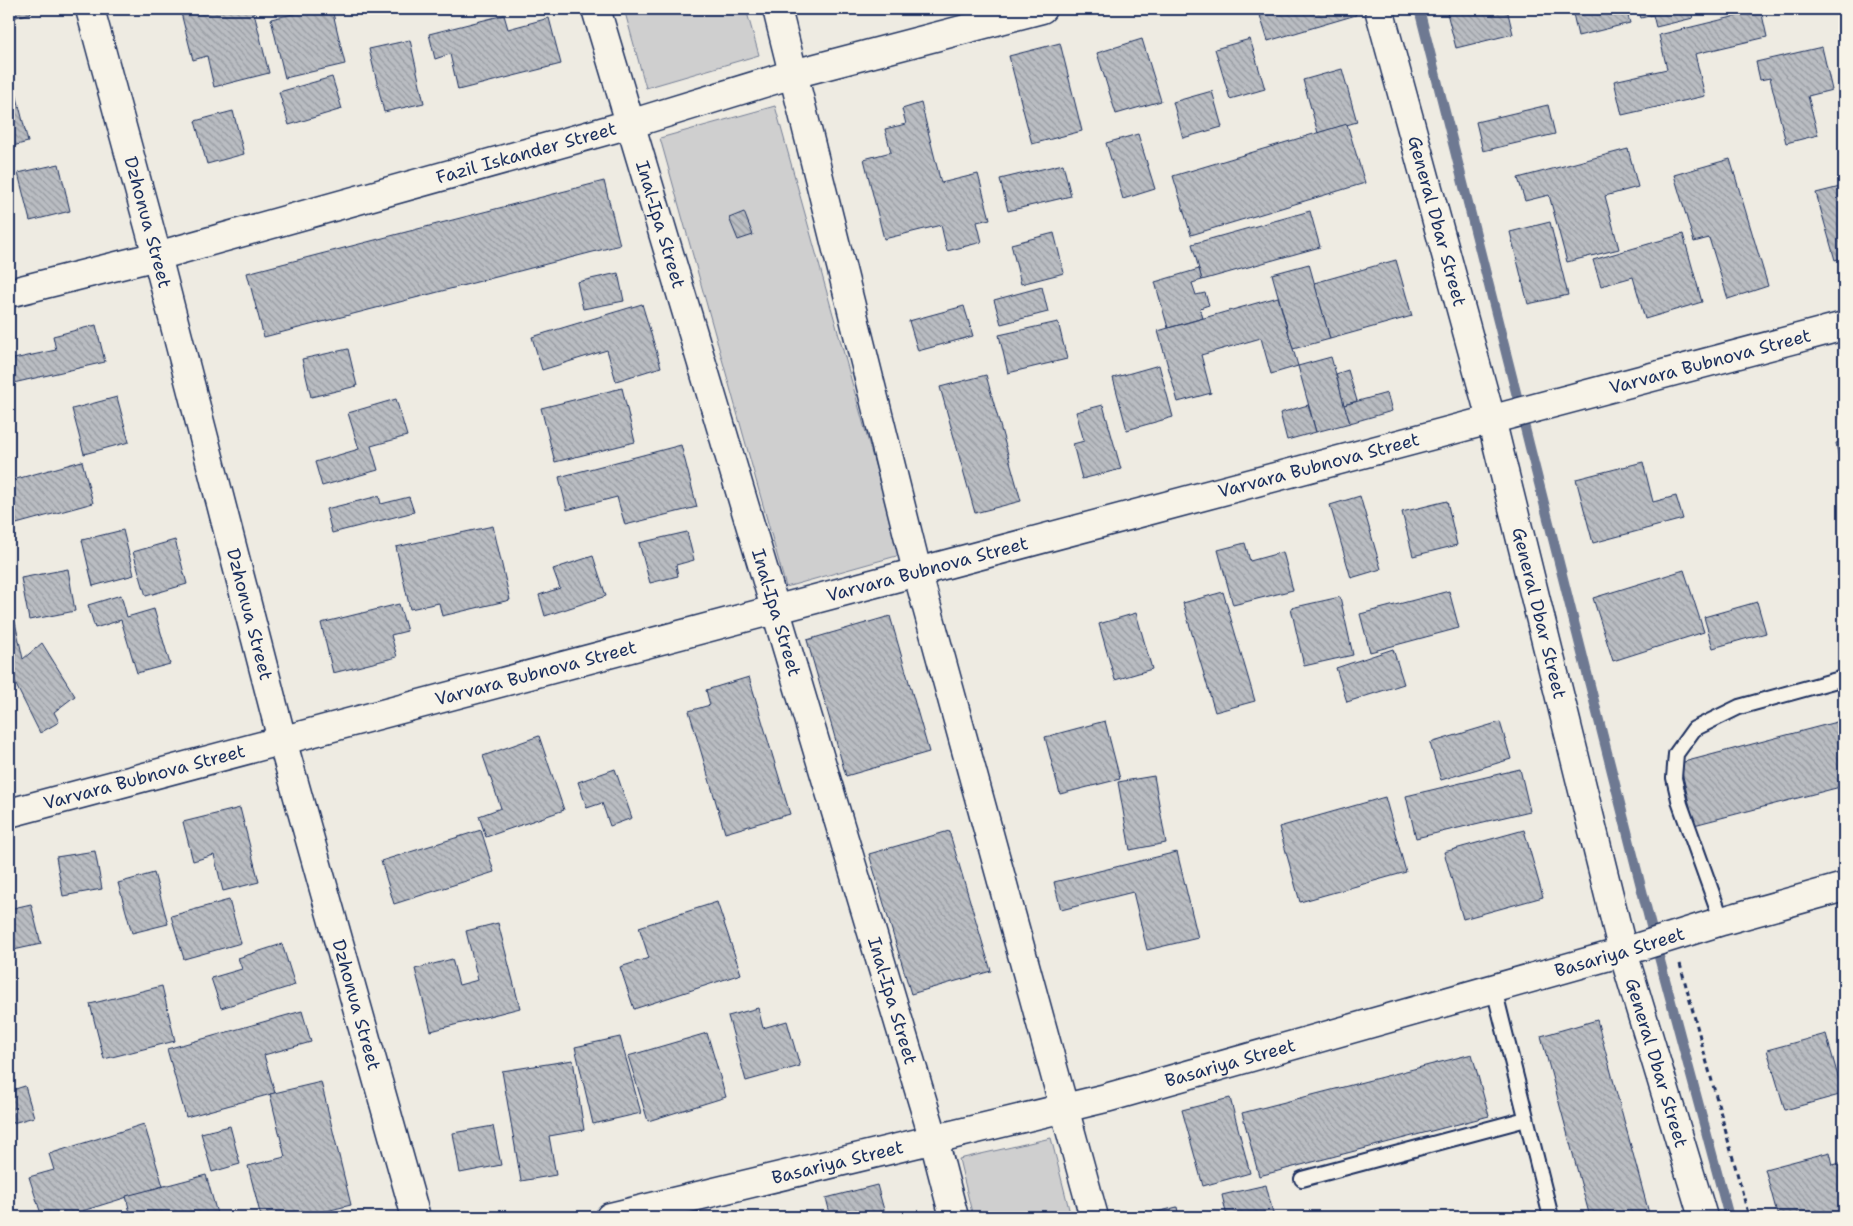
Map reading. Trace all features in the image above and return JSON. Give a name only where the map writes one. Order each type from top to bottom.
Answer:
[{"type":"street","name":"Dzhonua Street","points":[[90,9],[157,256],[282,740],[416,1217]]},
{"type":"street","name":"Inal-Ipa Street","points":[[596,9],[934,1140],[954,1217]]},
{"type":"street","points":[[777,9],[917,571],[1094,1217]]},
{"type":"street","name":"Fazil Iskander Street","points":[[9,293],[157,256],[630,124],[793,74],[1042,9]]},
{"type":"street","name":"General Dbar Street","points":[[1378,9],[1491,419],[1623,952],[1703,1217]]},
{"type":"street","name":"Varvara Bubnova Street","points":[[9,812],[1844,326]]},
{"type":"street","name":"Basariya Street","points":[[610,1217],[1106,1098],[1494,989],[1844,887]]},
{"type":"lane","points":[[1722,922],[1680,804],[1674,778],[1676,754],[1694,729],[1740,707],[1844,678]]},
{"type":"lane","points":[[1494,989],[1551,1217]]},
{"type":"lane","points":[[1302,1179],[1526,1120]]},
{"type":"path","points":[[1673,937],[1749,1217]]},
{"type":"shaded area","points":[[624,9],[746,9],[759,55],[646,88]]},
{"type":"shaded area","points":[[775,106],[900,555],[786,587],[660,138]]},
{"type":"shaded area","points":[[1051,1138],[1071,1217],[973,1217],[959,1159]]},
{"type":"building","points":[[9,9],[30,9],[31,13],[9,19]]},
{"type":"building","points":[[180,9],[253,9],[269,73],[214,87],[207,56],[193,60]]},
{"type":"building","points":[[315,9],[332,9],[345,64],[285,78],[271,19]]},
{"type":"building","points":[[1258,9],[1354,9],[1356,15],[1268,41]]},
{"type":"building","points":[[1446,9],[1507,9],[1513,34],[1456,48]]},
{"type":"building","points":[[1572,9],[1626,9],[1630,23],[1578,36]]},
{"type":"building","points":[[1638,9],[1690,9],[1693,18],[1656,27],[1653,15],[1641,18]]},
{"type":"building","points":[[1761,10],[1767,37],[1695,54],[1705,96],[1622,115],[1614,81],[1667,69],[1659,35]]},
{"type":"building","points":[[504,15],[508,29],[549,18],[561,64],[458,90],[450,54],[435,59],[429,34]]},
{"type":"building","points":[[1142,39],[1161,101],[1116,114],[1097,53]]},
{"type":"building","points":[[1250,39],[1265,89],[1230,99],[1215,49]]},
{"type":"building","points":[[410,40],[424,103],[384,112],[369,49]]},
{"type":"building","points":[[1060,43],[1082,131],[1032,144],[1009,56]]},
{"type":"building","points":[[1822,47],[1832,90],[1808,96],[1818,135],[1786,143],[1770,78],[1760,80],[1756,62]]},
{"type":"building","points":[[1342,69],[1357,122],[1318,133],[1303,80]]},
{"type":"building","points":[[332,77],[342,109],[289,125],[279,92]]},
{"type":"building","points":[[15,89],[28,142],[9,147],[9,91]]},
{"type":"building","points":[[1212,91],[1222,127],[1183,138],[1173,102]]},
{"type":"building","points":[[921,103],[941,183],[978,174],[990,219],[977,222],[982,242],[947,251],[941,225],[884,239],[864,159],[891,152],[885,129],[906,124],[902,109]]},
{"type":"building","points":[[1548,105],[1555,134],[1483,151],[1476,122]]},
{"type":"building","points":[[233,111],[244,154],[207,164],[195,121]]},
{"type":"building","points":[[1347,124],[1365,183],[1191,235],[1173,176]]},
{"type":"building","points":[[1138,134],[1155,189],[1123,199],[1106,143]]},
{"type":"building","points":[[1628,149],[1638,187],[1605,196],[1619,249],[1567,262],[1549,195],[1525,201],[1518,178]]},
{"type":"building","points":[[1730,159],[1768,286],[1728,299],[1709,238],[1694,242],[1674,175]]},
{"type":"building","points":[[59,164],[70,211],[30,221],[18,173]]},
{"type":"building","points":[[1063,164],[1071,196],[1008,211],[1000,179]]},
{"type":"building","points":[[604,181],[620,245],[264,337],[247,273]]},
{"type":"building","points":[[1844,186],[1844,257],[1835,260],[1816,193]]},
{"type":"building","points":[[1310,211],[1320,247],[1202,280],[1192,244]]},
{"type":"building","points":[[744,212],[753,235],[738,240],[729,218]]},
{"type":"building","points":[[1550,222],[1568,295],[1528,304],[1510,232]]},
{"type":"building","points":[[1054,233],[1064,273],[1021,284],[1011,244]]},
{"type":"building","points":[[1683,234],[1702,302],[1645,319],[1633,277],[1601,286],[1593,260]]},
{"type":"building","points":[[1396,260],[1412,316],[1330,339],[1314,283]]},
{"type":"building","points":[[1309,264],[1330,339],[1293,349],[1272,274]]},
{"type":"building","points":[[1199,269],[1202,280],[1192,283],[1196,295],[1205,293],[1209,305],[1200,308],[1203,318],[1168,328],[1155,282]]},
{"type":"building","points":[[618,273],[624,301],[583,309],[577,282]]},
{"type":"building","points":[[1042,287],[1048,312],[1001,324],[994,300]]},
{"type":"building","points":[[1278,297],[1298,366],[1271,374],[1261,338],[1201,355],[1211,393],[1178,402],[1158,331]]},
{"type":"building","points":[[642,304],[661,367],[616,381],[607,350],[542,370],[532,337]]},
{"type":"building","points":[[964,306],[973,336],[918,351],[909,321]]},
{"type":"building","points":[[1058,322],[1067,359],[1008,373],[999,335]]},
{"type":"building","points":[[96,325],[105,362],[9,384],[9,360],[56,350],[53,336]]},
{"type":"building","points":[[348,349],[357,386],[311,397],[302,359]]},
{"type":"building","points":[[1331,357],[1350,423],[1316,432],[1298,366]]},
{"type":"building","points":[[1159,365],[1173,417],[1127,430],[1113,378]]},
{"type":"building","points":[[1348,370],[1357,401],[1344,405],[1336,374]]},
{"type":"building","points":[[986,375],[1021,501],[975,513],[940,387]]},
{"type":"building","points":[[622,388],[635,442],[555,462],[541,408]]},
{"type":"building","points":[[1387,393],[1392,411],[1350,423],[1344,405]]},
{"type":"building","points":[[117,397],[129,442],[84,454],[72,409]]},
{"type":"building","points":[[396,399],[407,436],[371,446],[378,470],[322,486],[315,462],[359,449],[348,413]]},
{"type":"building","points":[[1844,400],[1844,433],[1838,401]]},
{"type":"building","points":[[1103,405],[1121,469],[1082,479],[1073,444],[1084,441],[1076,412]]},
{"type":"building","points":[[1308,405],[1316,432],[1287,440],[1280,413]]},
{"type":"building","points":[[1844,441],[1844,484],[1836,443]]},
{"type":"building","points":[[681,445],[697,507],[625,525],[617,497],[567,510],[559,477]]},
{"type":"building","points":[[82,461],[93,503],[9,526],[9,481]]},
{"type":"building","points":[[1643,462],[1653,502],[1676,496],[1683,519],[1593,543],[1576,479]]},
{"type":"building","points":[[379,496],[381,504],[409,497],[414,512],[332,533],[326,509]]},
{"type":"building","points":[[1360,496],[1381,569],[1351,578],[1330,505]]},
{"type":"building","points":[[1447,501],[1457,545],[1413,556],[1402,512]]},
{"type":"building","points":[[493,526],[510,600],[442,616],[439,603],[410,609],[396,547]]},
{"type":"building","points":[[123,530],[134,575],[93,586],[82,540]]},
{"type":"building","points":[[687,532],[694,560],[676,565],[678,576],[650,583],[639,543]]},
{"type":"building","points":[[175,540],[187,584],[146,596],[133,552]]},
{"type":"building","points":[[1245,543],[1250,561],[1283,552],[1293,590],[1233,605],[1218,550]]},
{"type":"building","points":[[593,556],[606,596],[545,616],[539,595],[560,588],[553,569]]},
{"type":"building","points":[[68,569],[75,611],[29,620],[21,578]]},
{"type":"building","points":[[1684,570],[1704,632],[1613,661],[1593,598]]},
{"type":"building","points":[[1449,591],[1459,628],[1370,652],[1360,614]]},
{"type":"building","points":[[1223,592],[1255,701],[1215,712],[1183,603]]},
{"type":"building","points":[[121,595],[127,617],[154,609],[170,664],[137,673],[121,620],[95,628],[88,605]]},
{"type":"building","points":[[1340,597],[1353,655],[1304,666],[1291,608]]},
{"type":"building","points":[[1757,602],[1766,633],[1713,648],[1704,617]]},
{"type":"building","points":[[399,604],[407,631],[391,635],[397,657],[333,673],[321,623]]},
{"type":"building","points":[[1136,613],[1152,669],[1115,680],[1099,624]]},
{"type":"building","points":[[890,616],[929,752],[846,776],[807,640]]},
{"type":"building","points":[[15,622],[23,659],[42,643],[75,696],[54,712],[59,722],[40,733],[14,681],[9,683],[9,624]]},
{"type":"building","points":[[1393,649],[1404,684],[1347,702],[1336,668]]},
{"type":"building","points":[[749,677],[790,814],[725,833],[689,711],[710,705],[706,690]]},
{"type":"building","points":[[1844,720],[1844,786],[1694,825],[1680,763]]},
{"type":"building","points":[[1105,721],[1120,779],[1060,794],[1045,737]]},
{"type":"building","points":[[1500,722],[1511,759],[1441,780],[1430,743]]},
{"type":"building","points":[[539,736],[564,810],[486,837],[479,816],[501,808],[483,756]]},
{"type":"building","points":[[615,769],[632,818],[610,826],[602,803],[587,808],[578,782]]},
{"type":"building","points":[[1520,769],[1530,811],[1416,838],[1406,796]]},
{"type":"building","points":[[1154,776],[1166,843],[1130,850],[1118,782]]},
{"type":"building","points":[[1385,797],[1406,872],[1300,902],[1279,827]]},
{"type":"building","points":[[240,808],[259,882],[223,891],[214,855],[193,861],[183,822]]},
{"type":"building","points":[[481,830],[494,872],[394,904],[381,861]]},
{"type":"building","points":[[1524,830],[1543,897],[1463,919],[1444,852]]},
{"type":"building","points":[[949,831],[991,971],[911,994],[869,854]]},
{"type":"building","points":[[95,851],[102,889],[63,896],[56,857]]},
{"type":"building","points":[[1177,852],[1198,938],[1147,950],[1133,892],[1061,910],[1054,882]]},
{"type":"building","points":[[154,873],[168,924],[132,933],[118,883]]},
{"type":"building","points":[[229,900],[241,943],[184,959],[171,916]]},
{"type":"building","points":[[717,902],[741,974],[634,1009],[620,967],[649,958],[639,927]]},
{"type":"building","points":[[31,904],[41,944],[9,951],[9,909]]},
{"type":"building","points":[[498,923],[520,1008],[431,1031],[415,969],[452,959],[459,985],[478,980],[466,931]]},
{"type":"building","points":[[282,944],[295,985],[221,1008],[211,978],[242,969],[238,958]]},
{"type":"building","points":[[162,986],[175,1041],[104,1059],[90,1004]]},
{"type":"building","points":[[1844,988],[1844,1019],[1838,989]]},
{"type":"building","points":[[758,1008],[763,1028],[787,1021],[800,1066],[746,1081],[728,1016]]},
{"type":"building","points":[[302,1011],[311,1042],[264,1055],[275,1093],[186,1117],[167,1049]]},
{"type":"building","points":[[1597,1020],[1650,1217],[1590,1217],[1541,1036]]},
{"type":"building","points":[[707,1033],[726,1097],[648,1121],[628,1056]]},
{"type":"building","points":[[1826,1034],[1843,1094],[1785,1110],[1767,1050]]},
{"type":"building","points":[[620,1037],[641,1113],[593,1124],[575,1047]]},
{"type":"building","points":[[1472,1054],[1489,1116],[1259,1176],[1242,1113]]},
{"type":"building","points":[[573,1060],[584,1130],[549,1136],[556,1175],[521,1181],[502,1071]]},
{"type":"building","points":[[321,1082],[351,1205],[302,1217],[261,1217],[248,1166],[285,1157],[270,1094]]},
{"type":"building","points":[[25,1086],[34,1117],[9,1124],[9,1091]]},
{"type":"building","points":[[1230,1098],[1250,1173],[1203,1186],[1182,1110]]},
{"type":"building","points":[[144,1124],[163,1186],[63,1217],[42,1217],[29,1177],[54,1170],[49,1154]]},
{"type":"building","points":[[230,1126],[240,1164],[212,1172],[201,1133]]},
{"type":"building","points":[[493,1126],[501,1165],[460,1173],[453,1133]]},
{"type":"building","points":[[1830,1152],[1833,1165],[1844,1162],[1844,1211],[1820,1217],[1778,1217],[1765,1169]]},
{"type":"building","points":[[206,1175],[218,1217],[131,1217],[126,1196]]},
{"type":"building","points":[[877,1185],[886,1217],[831,1217],[826,1198]]},
{"type":"building","points":[[1266,1185],[1274,1217],[1227,1217],[1222,1195]]},
{"type":"building","points":[[1177,1207],[1179,1217],[1141,1217],[1141,1216]]},
{"type":"waterway","points":[[1419,9],[1655,942],[1729,1217]]}]
